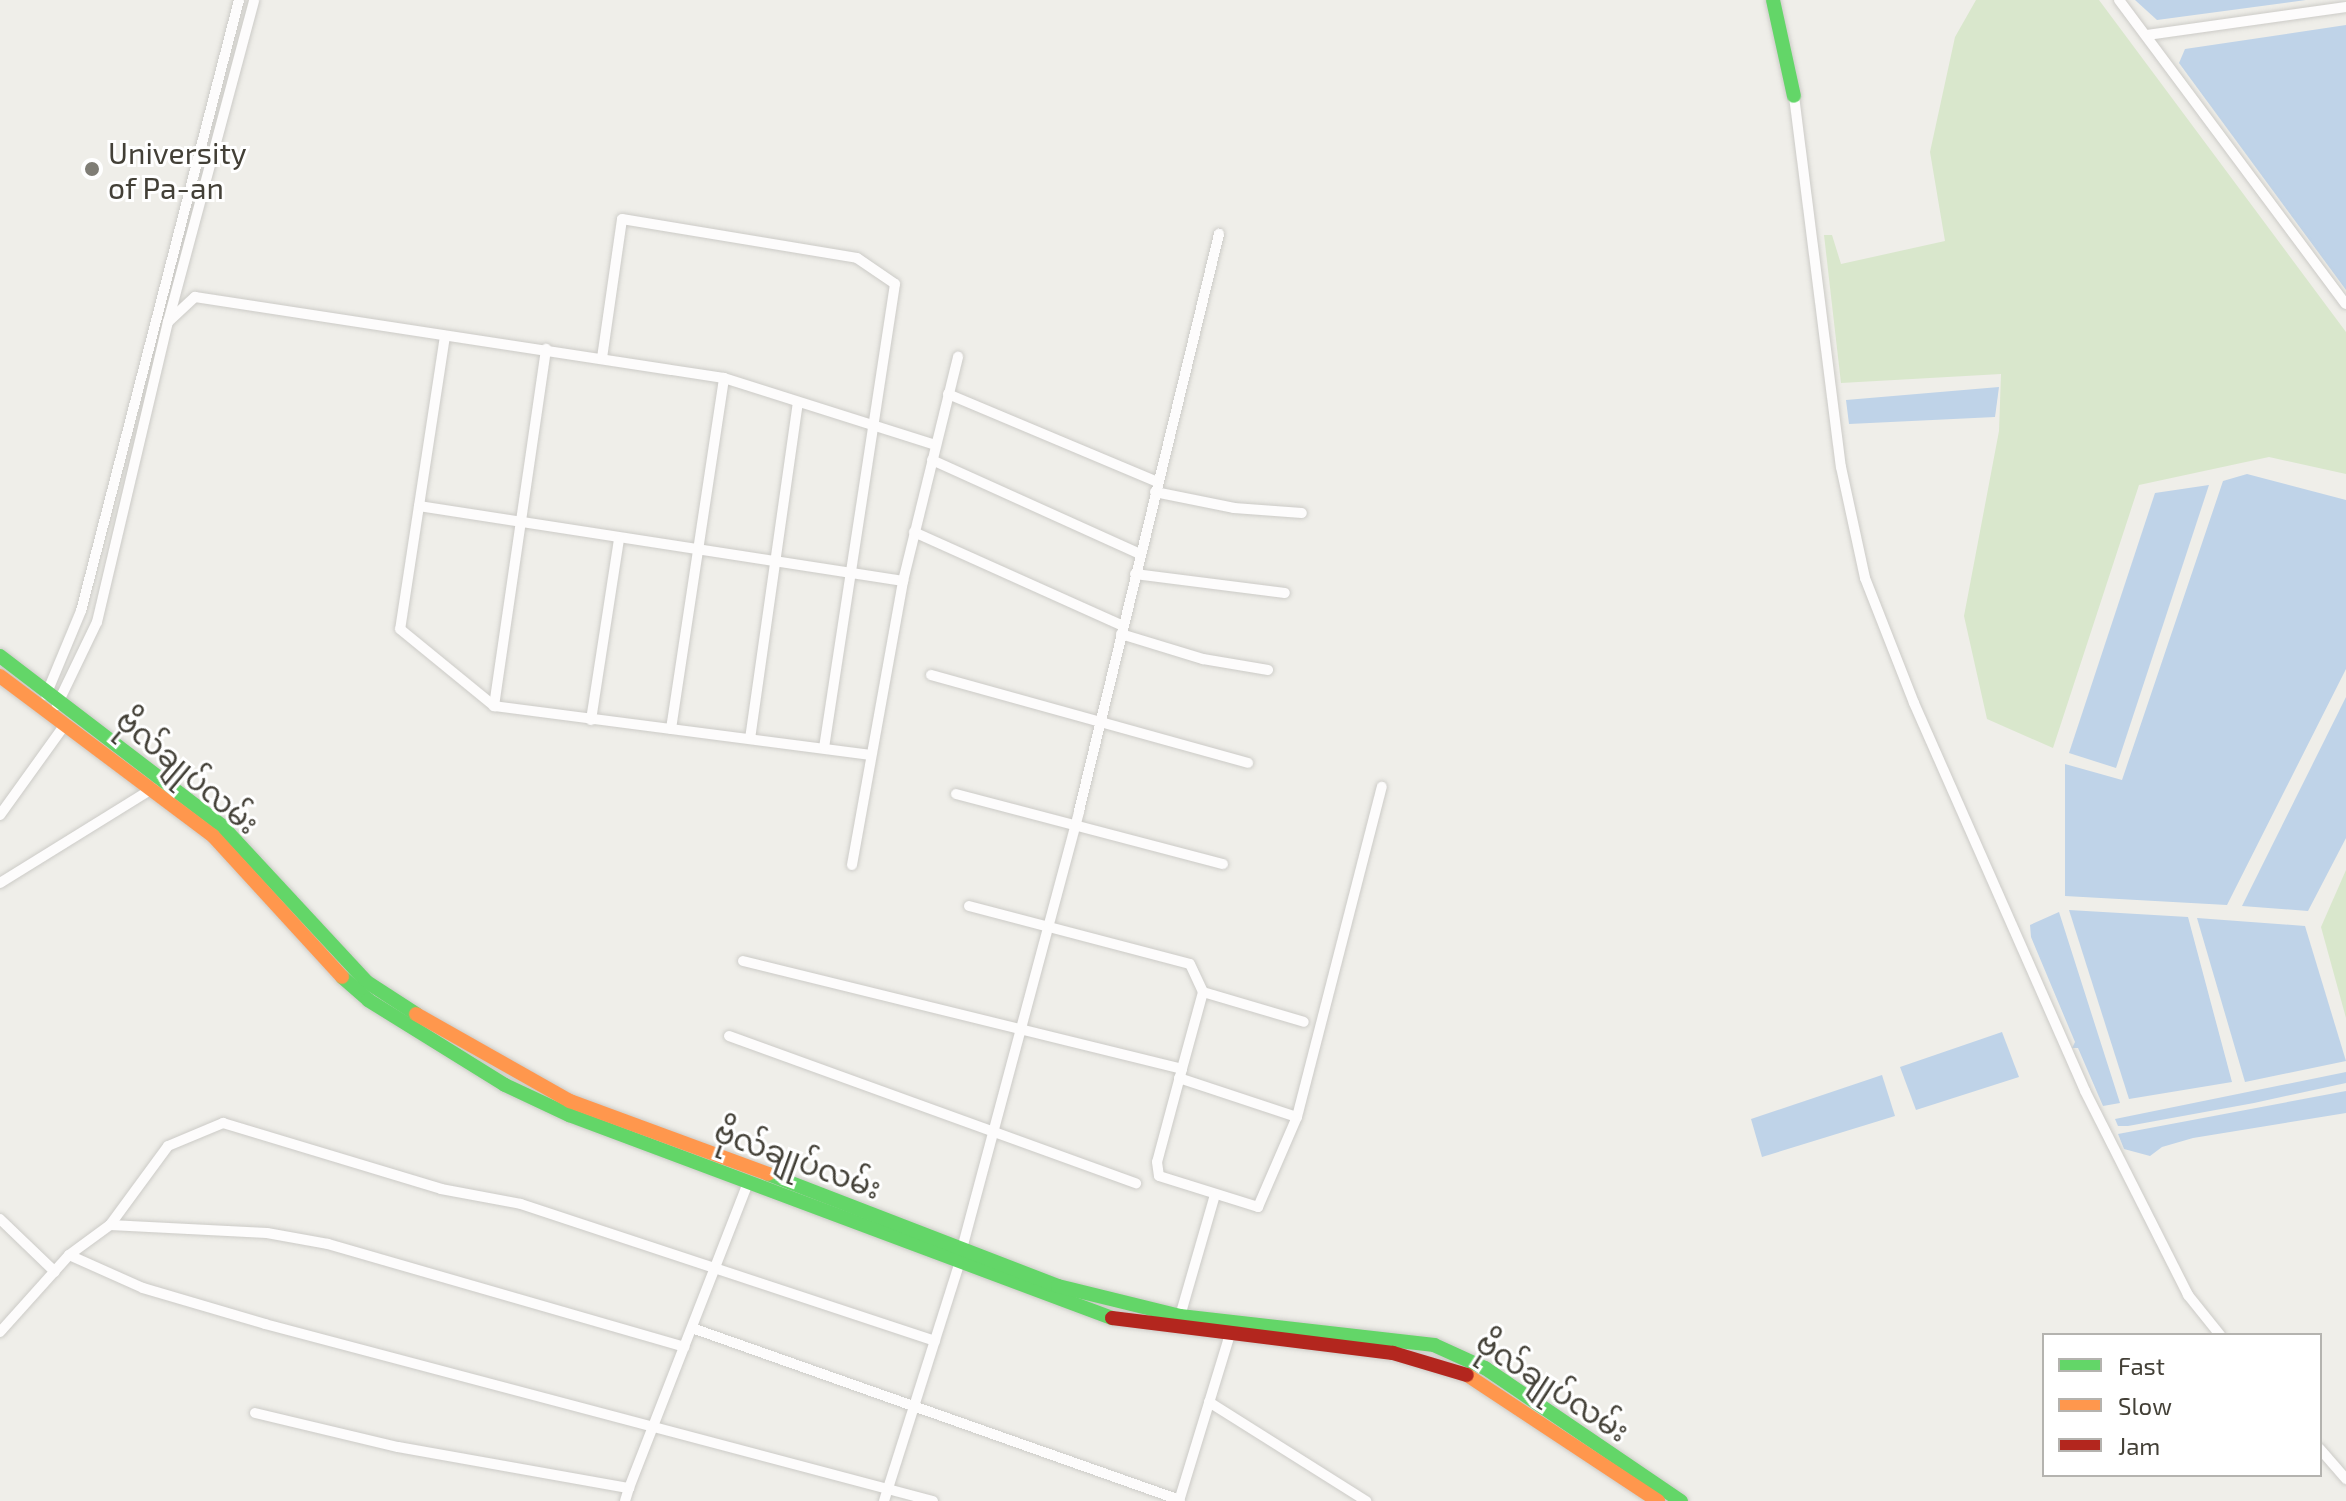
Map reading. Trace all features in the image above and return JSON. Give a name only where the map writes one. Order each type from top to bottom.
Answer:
[{"type":"main road","points":[[1773,0],[1794,96]]},
{"type":"main road","name":"ဗိုလ်ချုပ်လမ်း","points":[[0,656],[50,703],[66,723],[213,836],[325,962],[368,1000],[505,1085],[569,1115],[748,1182],[1058,1286],[1231,1328],[1393,1353],[1459,1372],[1484,1383],[1658,1501]]},
{"type":"main road","name":"ဗိုလ်ချုပ်လမ်း","points":[[0,676],[50,703],[222,826],[367,982],[448,1035],[570,1101],[961,1253],[1054,1300],[1124,1322],[1434,1345],[1485,1368],[1681,1501]]},
{"type":"street","points":[[50,703],[81,611],[126,423],[239,0]]},
{"type":"street","points":[[50,703],[91,641],[168,322],[253,0]]},
{"type":"street","points":[[2119,0],[2346,304]]},
{"type":"street","points":[[2147,35],[2346,7]]},
{"type":"street","points":[[1794,96],[1841,467],[1865,578],[1914,703],[2085,1091],[2188,1295],[2218,1333]]},
{"type":"street","points":[[602,358],[622,219],[857,258],[895,284],[876,429],[824,747]]},
{"type":"street","points":[[884,1501],[961,1253],[1023,1028],[1219,234]]},
{"type":"street","points":[[168,322],[195,297],[546,349],[724,378],[876,429],[935,445]]},
{"type":"street","points":[[445,336],[400,629],[494,706],[870,755]]},
{"type":"street","points":[[494,706],[546,349]]},
{"type":"street","points":[[852,865],[903,581],[958,357]]},
{"type":"street","points":[[671,729],[695,551],[724,378]]},
{"type":"street","points":[[948,394],[1156,487],[1234,508],[1302,513]]},
{"type":"street","points":[[750,739],[798,402]]},
{"type":"street","points":[[126,423],[142,427]]},
{"type":"street","points":[[932,460],[1140,554]]},
{"type":"street","points":[[419,506],[903,581]]},
{"type":"street","points":[[106,507],[123,512]]},
{"type":"street","points":[[914,532],[1122,630],[1203,659],[1268,670]]},
{"type":"street","points":[[591,720],[619,539]]},
{"type":"street","points":[[1135,574],[1285,593]]},
{"type":"street","points":[[931,675],[1248,763]]},
{"type":"street","points":[[0,815],[66,723]]},
{"type":"street","points":[[969,906],[1190,964],[1203,992],[1157,1162],[1159,1176],[1248,1206],[1262,1203],[1297,1117],[1382,787]]},
{"type":"street","points":[[0,883],[153,788]]},
{"type":"street","points":[[956,794],[1223,864]]},
{"type":"street","points":[[743,961],[1023,1028],[1180,1073],[1297,1117]]},
{"type":"street","points":[[1203,992],[1304,1022]]},
{"type":"street","points":[[729,1036],[1136,1183]]},
{"type":"street","points":[[1,1328],[69,1255],[110,1225],[168,1146],[223,1123],[441,1189],[521,1204],[935,1341]]},
{"type":"street","points":[[625,1501],[748,1182]]},
{"type":"street","points":[[1180,1316],[1215,1195]]},
{"type":"street","points":[[0,1219],[55,1272]]},
{"type":"street","points":[[110,1225],[267,1233],[328,1244],[684,1347]]},
{"type":"street","points":[[69,1255],[143,1288],[219,1310],[653,1428],[889,1486],[933,1501]]},
{"type":"street","points":[[692,1328],[1179,1500],[1231,1328]]},
{"type":"street","points":[[1209,1402],[1366,1501]]},
{"type":"street","points":[[255,1413],[398,1447],[629,1488]]},
{"type":"street","points":[[2322,1451],[2346,1479]]},
{"type":"green space","points":[[1976,0],[2099,0],[2346,332],[2346,474],[2269,457],[2139,485],[2053,748],[1987,719],[1964,616],[1999,431],[2001,374],[1841,383],[1824,235],[1832,235],[1841,264],[1945,241],[1930,152],[1955,37]]},
{"type":"green space","points":[[2346,870],[2346,1018],[2321,927]]},
{"type":"water","points":[[2135,0],[2306,0],[2157,20]]},
{"type":"water","points":[[2346,25],[2346,290],[2179,63],[2185,49]]},
{"type":"water","points":[[1999,387],[1995,417],[1849,424],[1846,400]]},
{"type":"water","points":[[2247,474],[2346,500],[2346,669],[2227,905],[2065,896],[2065,764],[2122,780],[2223,481]]},
{"type":"water","points":[[2209,485],[2116,768],[2069,753],[2155,493]]},
{"type":"water","points":[[2346,697],[2346,838],[2308,911],[2242,906]]},
{"type":"water","points":[[2069,910],[2188,917],[2232,1082],[2129,1099]]},
{"type":"water","points":[[2059,912],[2120,1103],[2103,1106],[2078,1048],[2072,1048],[2075,1042],[2031,937],[2030,925]]},
{"type":"water","points":[[2197,918],[2305,926],[2346,1061],[2245,1082]]},
{"type":"water","points":[[2002,1032],[2019,1077],[1916,1110],[1900,1067]]},
{"type":"water","points":[[2346,1072],[2346,1083],[2254,1103],[2128,1126],[2118,1126],[2115,1119]]},
{"type":"water","points":[[1882,1075],[1895,1116],[1762,1157],[1751,1119]]},
{"type":"water","points":[[2346,1091],[2346,1113],[2193,1138],[2162,1147],[2150,1156],[2124,1149],[2118,1134]]},
{"type":"traffic: fast","points":[[1773,0],[1794,96]]},
{"type":"traffic: fast","points":[[0,656],[222,826],[367,982],[416,1014]]},
{"type":"traffic: fast","points":[[342,977],[368,1000],[505,1085],[569,1115],[1112,1318]]},
{"type":"traffic: fast","points":[[768,1174],[1058,1286],[1180,1316],[1434,1345],[1485,1368],[1681,1501]]},
{"type":"traffic: slow","points":[[0,676],[213,836],[342,977]]},
{"type":"traffic: slow","points":[[416,1014],[570,1101],[768,1174]]},
{"type":"traffic: slow","points":[[1467,1375],[1658,1501]]},
{"type":"traffic: jam","points":[[1112,1318],[1393,1353],[1467,1375]]},
{"type":"place","name":"University of Pa-an","points":[[92,169]]}]
